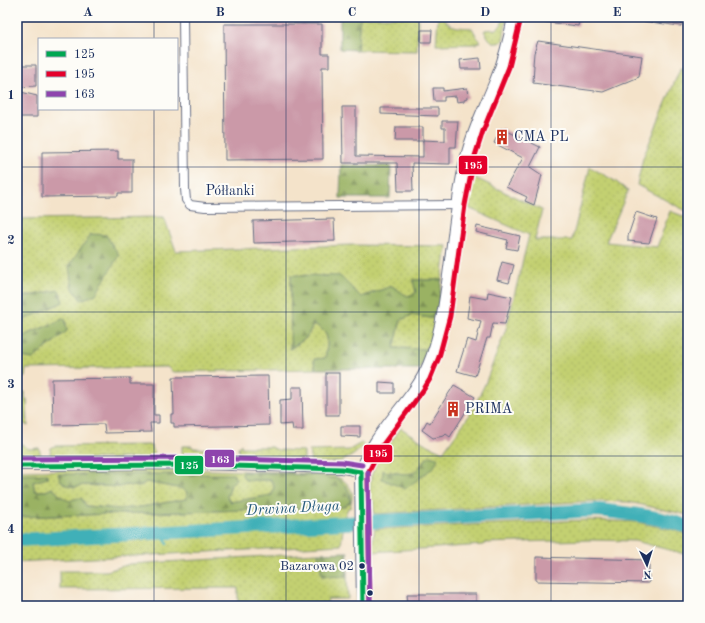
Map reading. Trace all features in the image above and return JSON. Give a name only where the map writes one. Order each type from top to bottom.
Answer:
[{"type":"street","name":"Półłanki","points":[[183,17],[185,189],[186,200],[190,205],[459,205]]},
{"type":"street","points":[[363,606],[361,472],[376,441],[421,382],[434,352],[441,328],[446,300],[464,169],[469,149],[502,64],[510,38],[514,17]]},
{"type":"street","points":[[17,466],[191,465],[342,468],[361,472]]},
{"type":"green space","points":[[340,17],[360,17],[357,50],[340,49]]},
{"type":"green space","points":[[360,17],[418,17],[417,51],[357,50]]},
{"type":"green space","points":[[438,17],[444,17],[449,24],[452,25],[472,28],[480,42],[477,42],[476,44],[436,45]]},
{"type":"green space","points":[[504,17],[507,17],[503,41],[500,43],[494,43],[484,31],[497,29],[501,25]]},
{"type":"green space","points":[[688,66],[688,212],[637,185],[643,158],[680,69]]},
{"type":"green space","points":[[341,165],[391,166],[390,198],[340,198]]},
{"type":"green space","points":[[590,167],[615,181],[628,191],[606,242],[657,247],[670,211],[688,218],[688,515],[629,502],[593,501],[374,514],[373,502],[369,499],[371,477],[375,464],[401,428],[424,443],[443,452],[471,413],[485,384],[506,329],[529,235],[464,206],[469,175],[542,210],[535,240],[572,240]],"holes":[[[429,456],[405,489],[383,471],[404,474],[414,473]]]},
{"type":"green space","points":[[164,217],[176,251],[352,245],[447,246],[442,280],[414,280],[416,293],[407,297],[392,286],[361,297],[340,276],[290,349],[306,338],[314,324],[323,331],[327,338],[325,358],[314,360],[315,369],[173,372],[167,367],[26,369],[25,377],[22,378],[22,392],[25,392],[25,399],[27,399],[28,426],[17,420],[17,356],[33,359],[67,331],[65,318],[17,339],[17,323],[63,302],[59,290],[17,298],[17,219]]},
{"type":"green space","points":[[91,234],[106,235],[119,255],[96,294],[81,300],[72,287],[69,266]]},
{"type":"green space","points":[[291,275],[340,276],[361,297],[392,286],[407,296],[416,293],[413,280],[442,280],[436,319],[412,315],[401,320],[394,348],[428,349],[420,369],[315,369],[314,359],[325,358],[327,346],[326,334],[314,324],[306,338],[290,349]]},
{"type":"green space","points":[[59,290],[63,302],[17,323],[17,298]]},
{"type":"green space","points":[[412,315],[436,319],[428,349],[394,348],[401,320]]},
{"type":"green space","points":[[65,318],[67,331],[33,359],[17,356],[17,339]]},
{"type":"green space","points":[[17,441],[29,449],[39,448],[41,455],[38,459],[17,459]]},
{"type":"green space","points":[[361,443],[364,445],[352,456],[346,459],[334,462],[311,462],[309,451],[349,450]]},
{"type":"green space","points":[[241,444],[241,447],[271,447],[278,450],[304,451],[304,459],[276,457],[258,460],[242,459],[238,447]]},
{"type":"green space","points":[[149,445],[152,447],[154,452],[151,458],[53,459],[50,453],[51,448],[55,446]]},
{"type":"green space","points":[[182,446],[216,449],[216,447],[229,447],[230,455],[227,459],[185,458],[182,453]]},
{"type":"green space","points":[[429,456],[438,458],[434,467],[405,489],[382,479],[383,471],[404,474],[414,473]]},
{"type":"green space","points":[[161,469],[293,472],[294,474],[243,472],[245,480],[271,480],[274,486],[272,495],[230,502],[227,497],[231,484],[236,479],[60,480],[66,485],[75,487],[84,485],[120,487],[126,485],[139,487],[146,482],[183,489],[187,492],[186,499],[141,507],[119,509],[86,506],[82,499],[69,502],[52,488],[46,491],[35,491],[33,482],[47,478],[47,475],[17,475],[17,471]]},
{"type":"green space","points":[[243,472],[314,475],[338,479],[346,486],[350,494],[350,502],[343,507],[17,517],[17,475],[47,474],[47,478],[33,482],[35,491],[46,491],[52,488],[69,501],[78,498],[82,499],[86,506],[119,509],[141,507],[186,499],[187,492],[183,489],[146,482],[139,487],[126,485],[120,487],[84,485],[75,487],[66,485],[60,480],[58,474],[233,474],[236,479],[231,484],[227,497],[230,502],[272,495],[274,486],[271,480],[245,480],[242,475]]},
{"type":"green space","points":[[298,473],[329,475],[343,480],[348,485],[353,496],[351,507],[348,508],[345,515],[341,545],[17,562],[17,517],[343,507],[350,502],[350,494],[346,486],[314,475]]},
{"type":"green space","points":[[588,520],[637,522],[675,530],[688,535],[688,555],[635,541],[590,540],[484,543],[484,545],[370,552],[375,529]]},
{"type":"green space","points":[[348,552],[347,577],[322,576],[318,553]]},
{"type":"green space","points":[[318,553],[322,576],[347,577],[348,599],[328,599],[326,606],[238,606],[238,588],[60,589],[60,571],[107,571],[130,564]]},
{"type":"building","points":[[537,17],[580,17],[578,26],[537,21]]},
{"type":"building","points":[[641,17],[683,17],[681,26],[641,21]]},
{"type":"building","points":[[224,24],[322,24],[322,54],[329,54],[329,67],[322,67],[323,159],[225,160]]},
{"type":"building","points":[[421,30],[432,30],[431,42],[421,42]]},
{"type":"building","points":[[538,41],[642,56],[639,77],[603,92],[533,83],[534,53]]},
{"type":"building","points":[[480,58],[481,69],[461,69],[460,60]]},
{"type":"building","points":[[17,65],[36,65],[36,86],[17,87]]},
{"type":"building","points":[[433,88],[443,88],[443,91],[467,88],[468,98],[464,99],[464,101],[457,102],[456,96],[444,97],[444,101],[434,101]]},
{"type":"building","points":[[17,91],[37,96],[37,117],[17,117]]},
{"type":"building","points":[[342,107],[356,107],[356,156],[423,157],[423,140],[445,141],[445,128],[442,128],[442,121],[458,121],[456,147],[450,147],[450,164],[412,163],[413,191],[398,191],[397,163],[343,163]]},
{"type":"building","points":[[381,108],[438,108],[438,116],[381,114]]},
{"type":"building","points":[[396,127],[423,127],[423,141],[395,141]]},
{"type":"building","points":[[501,128],[540,147],[530,167],[542,175],[534,205],[525,201],[527,197],[506,187],[523,158],[494,143]]},
{"type":"building","points":[[118,151],[118,159],[132,159],[132,193],[118,193],[118,196],[42,197],[42,152]]},
{"type":"building","points":[[636,212],[657,219],[649,243],[628,241],[628,236]]},
{"type":"building","points":[[334,219],[335,241],[254,243],[253,221]]},
{"type":"building","points":[[477,226],[520,236],[517,250],[506,248],[508,240],[476,232]]},
{"type":"building","points":[[502,262],[514,265],[509,283],[497,280]]},
{"type":"building","points":[[488,292],[512,297],[505,324],[493,323],[490,338],[487,338],[475,376],[457,371],[467,339],[476,342],[481,321],[467,318],[470,296],[487,299]]},
{"type":"building","points":[[326,373],[339,373],[339,415],[326,415]]},
{"type":"building","points":[[268,376],[269,425],[174,427],[174,423],[171,423],[171,414],[174,414],[173,377]]},
{"type":"building","points":[[130,378],[130,384],[154,384],[154,415],[159,415],[159,423],[150,423],[151,432],[105,433],[104,424],[53,425],[52,379]]},
{"type":"building","points":[[379,382],[394,383],[394,393],[379,393]]},
{"type":"building","name":"PRIMA","points":[[454,385],[475,397],[450,437],[446,434],[444,436],[433,438],[422,430],[427,421],[430,423]]},
{"type":"building","points":[[292,387],[302,387],[303,430],[293,430],[292,424],[280,425],[280,400],[292,399]]},
{"type":"building","points":[[341,426],[360,426],[360,437],[341,436]]},
{"type":"building","points":[[536,557],[649,560],[649,583],[536,581]]},
{"type":"building","points":[[407,594],[476,594],[476,606],[408,606]]},
{"type":"waterway","name":"Drwina Długa","points":[[17,540],[599,510],[655,518],[688,527]]},
{"type":"waterway","points":[[163,532],[167,544]]},
{"type":"transit line","name":"195","points":[[370,606],[368,473],[382,446],[424,389],[439,357],[450,316],[465,205],[474,159],[483,131],[509,67],[521,18]]},
{"type":"transit line","name":"163","points":[[17,459],[191,458],[342,462],[362,465]]},
{"type":"transit line","name":"125","points":[[17,466],[191,465],[342,469],[361,472]]},
{"type":"transit line","name":"125","points":[[361,472],[363,606]]},
{"type":"transit line","name":"163","points":[[368,472],[370,606]]},
{"type":"place","name":"CMA PL","points":[[502,137]]},
{"type":"place","name":"PRIMA","points":[[453,409]]},
{"type":"place","name":"Bazarowa 02","points":[[362,566]]}]
